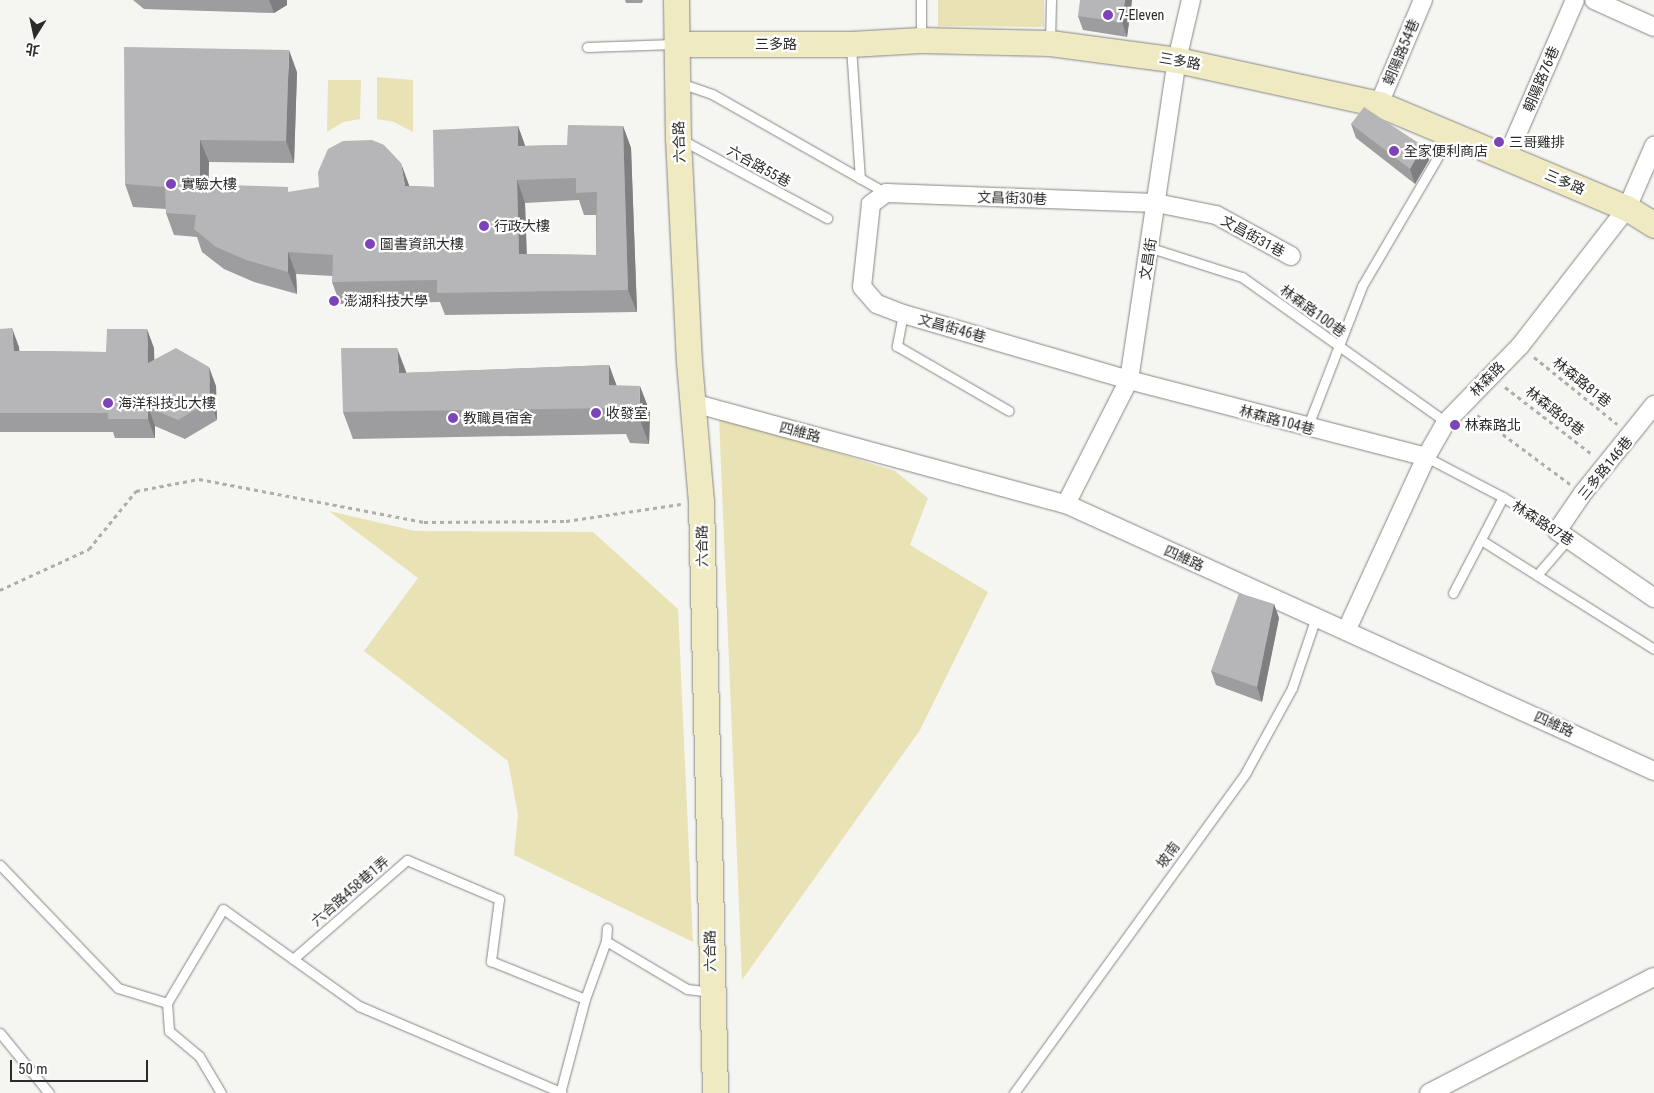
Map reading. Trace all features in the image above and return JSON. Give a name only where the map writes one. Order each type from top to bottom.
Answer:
[{"type":"street","name":"六合路","points":[[676,0],[678,138],[701,502],[711,992],[715,1093]]},
{"type":"street","name":"文昌街","points":[[1066,504],[1129,380],[1177,60],[1191,0]]},
{"type":"street","name":"朝陽路54巷","points":[[1379,104],[1423,0]]},
{"type":"street","name":"朝陽路76巷","points":[[1507,157],[1575,0]]},
{"type":"street","points":[[1594,0],[1654,27]]},
{"type":"street","name":"三多路","points":[[677,44],[851,44],[921,40],[1050,42],[1177,60],[1379,104],[1627,208],[1654,225]]},
{"type":"street","name":"林森路","points":[[1347,630],[1426,457],[1446,422],[1520,346],[1627,208],[1654,146]]},
{"type":"street","name":"文昌街30巷","points":[[886,193],[1156,203]]},
{"type":"street","name":"文昌街46巷","points":[[886,193],[871,204],[862,287],[877,304],[903,314],[1129,380]]},
{"type":"street","name":"文昌街31巷","points":[[1156,203],[1216,215],[1291,256]]},
{"type":"street","name":"林森路104巷","points":[[1129,380],[1307,428],[1426,457]]},
{"type":"street","name":"四維路","points":[[694,403],[1066,504],[1654,771]]},
{"type":"street","name":"三多路146巷","points":[[1562,535],[1583,493],[1652,410]]},
{"type":"street","name":"林森路87巷","points":[[1562,535],[1654,598]]},
{"type":"street","points":[[1429,1093],[1654,977]]},
{"type":"lane","points":[[921,0],[921,40]]},
{"type":"lane","points":[[1050,42],[1051,0]]},
{"type":"lane","points":[[587,47],[677,44]]},
{"type":"lane","points":[[851,44],[860,179]]},
{"type":"lane","points":[[678,82],[712,94],[886,193]]},
{"type":"lane","points":[[1307,428],[1337,346],[1362,286],[1451,134]]},
{"type":"lane","name":"六合路55巷","points":[[678,138],[827,218]]},
{"type":"lane","name":"林森路100巷","points":[[1150,248],[1242,276],[1337,346],[1446,422]]},
{"type":"lane","points":[[903,314],[897,346],[1010,411]]},
{"type":"lane","name":"林森路87巷","points":[[1426,457],[1503,497],[1562,535]]},
{"type":"lane","points":[[1453,593],[1503,497]]},
{"type":"lane","points":[[1537,575],[1562,535]]},
{"type":"lane","points":[[1481,540],[1654,649]]},
{"type":"lane","name":"坡南","points":[[1014,1093],[1246,772],[1292,688],[1316,618]]},
{"type":"lane","name":"六合路458巷1弄","points":[[293,959],[407,860],[499,899],[490,961],[584,998]]},
{"type":"lane","points":[[0,866],[118,988],[167,1003]]},
{"type":"lane","points":[[221,1093],[199,1056],[169,1031],[167,1003],[223,909],[359,1006],[561,1092],[584,998],[606,941],[607,928]]},
{"type":"lane","points":[[606,941],[688,989],[711,992]]},
{"type":"lane","points":[[0,1033],[49,1093]]},
{"type":"path","name":"林森路81巷","points":[[1520,346],[1631,435]]},
{"type":"path","name":"林森路83巷","points":[[1490,375],[1605,465]]},
{"type":"path","points":[[1463,405],[1583,493]]},
{"type":"path","points":[[0,590],[89,549],[136,491],[199,479],[424,522],[566,521],[701,502]]},
{"type":"shaded area","points":[[938,0],[1044,0],[1044,27],[938,26]]},
{"type":"shaded area","points":[[377,77],[413,80],[413,132],[394,122],[377,119]]},
{"type":"shaded area","points":[[328,80],[361,80],[360,119],[343,122],[327,132]]},
{"type":"shaded area","points":[[719,416],[895,471],[928,498],[910,545],[988,592],[920,730],[742,980]]},
{"type":"shaded area","points":[[329,511],[415,531],[593,532],[678,609],[693,942],[514,855],[518,815],[508,761],[364,651],[418,578]]},
{"type":"building","points":[[1080,0],[1125,0],[1122,22],[1078,16]]},
{"type":"building","points":[[124,47],[289,50],[286,141],[200,140],[200,184],[288,187],[288,192],[319,187],[318,172],[328,149],[343,141],[372,140],[384,145],[401,163],[405,186],[434,187],[433,130],[518,126],[518,146],[567,145],[568,125],[623,126],[628,290],[437,293],[437,280],[332,282],[333,255],[288,252],[288,272],[246,260],[216,247],[194,229],[196,215],[166,213],[165,187],[125,184]],"holes":[[[576,178],[576,193],[597,192],[596,255],[519,254],[517,180]]]},
{"type":"building","points":[[1364,107],[1423,146],[1410,169],[1351,124]]},
{"type":"building","name":"海洋科技北大樓","points":[[12,328],[14,351],[106,352],[107,329],[147,329],[148,363],[176,348],[209,367],[210,401],[178,420],[148,407],[148,419],[108,419],[108,413],[0,413],[0,329]]},
{"type":"building","points":[[341,348],[397,348],[399,373],[609,365],[609,385],[640,386],[639,417],[620,417],[620,408],[343,412]]},
{"type":"building","points":[[1239,593],[1274,604],[1257,687],[1211,671]]},
{"type":"place","name":"7-Eleven","points":[[1108,15]]},
{"type":"place","name":"三哥雞排","points":[[1499,142]]},
{"type":"place","name":"全家便利商店","points":[[1394,151]]},
{"type":"place","name":"實驗大樓","points":[[171,184]]},
{"type":"place","name":"行政大樓","points":[[484,226]]},
{"type":"place","name":"圖書資訊大樓","points":[[370,244]]},
{"type":"place","name":"澎湖科技大學","points":[[334,301]]},
{"type":"place","name":"海洋科技北大樓","points":[[108,403]]},
{"type":"place","name":"收發室","points":[[596,413]]},
{"type":"place","name":"教職員宿舍","points":[[453,418]]},
{"type":"place","name":"林森路北","points":[[1455,425]]}]
